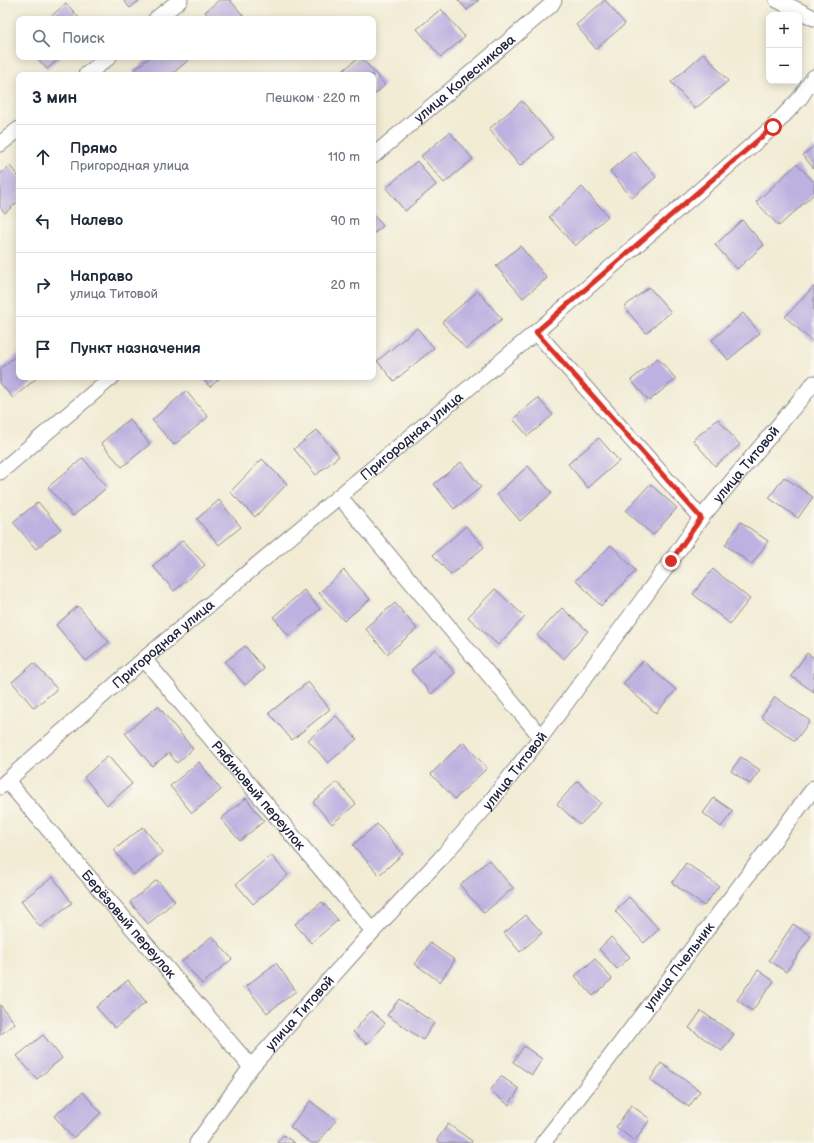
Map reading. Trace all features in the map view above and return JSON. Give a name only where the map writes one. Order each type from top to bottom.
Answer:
[{"type":"street","points":[[160,16],[180,0]]},
{"type":"street","name":"улица Колесникова","points":[[376,153],[551,5],[554,0]]},
{"type":"street","points":[[777,0],[814,18]]},
{"type":"street","points":[[90,72],[105,60]]},
{"type":"street","name":"Пригородная улица","points":[[4,784],[144,660],[536,332],[773,127],[800,98],[814,77]]},
{"type":"street","points":[[0,144],[16,131]]},
{"type":"street","points":[[536,332],[701,518]]},
{"type":"street","points":[[0,472],[108,380]]},
{"type":"street","name":"улица Титовой","points":[[197,1143],[251,1067],[372,931],[440,859],[491,801],[541,737],[666,568],[701,518],[814,383]]},
{"type":"street","points":[[340,497],[541,737]]},
{"type":"street","name":"Рябиновый переулок","points":[[144,660],[372,931]]},
{"type":"street","name":"Берёзовый переулок","points":[[4,784],[251,1067]]},
{"type":"street","name":"улица Пчельник","points":[[543,1143],[814,788]]},
{"type":"building","points":[[123,0],[140,0],[130,8]]},
{"type":"building","points":[[219,0],[230,0],[243,16],[208,16],[205,12]]},
{"type":"building","points":[[458,0],[479,0],[467,10]]},
{"type":"building","points":[[605,0],[625,24],[596,49],[576,25]]},
{"type":"building","points":[[66,3],[77,16],[51,16]]},
{"type":"building","points":[[441,9],[465,37],[441,57],[417,29]]},
{"type":"building","points":[[704,53],[728,81],[695,109],[671,82]]},
{"type":"building","points":[[39,60],[58,60],[47,69]]},
{"type":"building","points":[[146,60],[188,60],[174,72],[133,71]]},
{"type":"building","points":[[356,60],[364,60],[374,72],[342,72]]},
{"type":"building","points":[[376,74],[385,85],[376,93]]},
{"type":"building","points":[[522,101],[553,138],[520,166],[489,129]]},
{"type":"building","points":[[450,132],[473,159],[444,183],[421,156]]},
{"type":"building","points":[[814,146],[814,169],[803,155]]},
{"type":"building","points":[[634,151],[656,177],[632,198],[610,171]]},
{"type":"building","points":[[417,161],[436,185],[405,211],[386,188]]},
{"type":"building","points":[[797,164],[814,182],[814,194],[779,226],[756,202]]},
{"type":"building","points":[[10,166],[16,173],[16,204],[5,213],[0,207],[0,174]]},
{"type":"building","points":[[582,187],[608,216],[575,246],[549,217]]},
{"type":"building","points":[[376,218],[383,226],[376,232]]},
{"type":"building","points":[[742,220],[764,245],[737,269],[715,245]]},
{"type":"building","points":[[520,246],[547,278],[523,298],[496,266]]},
{"type":"building","points":[[649,287],[671,312],[646,333],[624,307]]},
{"type":"building","points":[[813,287],[814,341],[813,342],[785,317]]},
{"type":"building","points":[[478,291],[502,319],[466,349],[442,322]]},
{"type":"building","points":[[743,313],[760,333],[728,360],[712,340]]},
{"type":"building","points":[[417,328],[434,348],[394,381],[377,361]]},
{"type":"building","points":[[16,356],[16,380],[34,380],[13,398],[0,383],[0,369]]},
{"type":"building","points":[[658,358],[676,379],[649,401],[631,380]]},
{"type":"building","points":[[204,380],[218,380],[210,387]]},
{"type":"building","points":[[186,391],[208,417],[174,445],[152,420]]},
{"type":"building","points":[[538,398],[553,415],[528,436],[513,419]]},
{"type":"building","points":[[129,419],[150,444],[122,467],[101,443]]},
{"type":"building","points":[[718,419],[740,445],[715,466],[693,440]]},
{"type":"building","points":[[317,430],[339,456],[316,475],[294,449]]},
{"type":"building","points":[[599,438],[619,461],[588,488],[568,464]]},
{"type":"building","points":[[83,458],[107,487],[73,516],[48,487]]},
{"type":"building","points":[[262,459],[287,484],[255,517],[230,492]]},
{"type":"building","points":[[461,462],[481,487],[454,509],[434,484]]},
{"type":"building","points":[[528,466],[552,493],[520,521],[497,494]]},
{"type":"building","points":[[784,477],[813,497],[798,518],[769,498]]},
{"type":"building","points":[[650,484],[677,508],[653,535],[626,511]]},
{"type":"building","points":[[219,500],[241,527],[219,545],[197,519]]},
{"type":"building","points":[[38,502],[61,529],[36,549],[13,522]]},
{"type":"building","points":[[741,522],[768,541],[752,564],[725,545]]},
{"type":"building","points":[[466,526],[484,547],[451,575],[433,555]]},
{"type":"building","points":[[183,540],[205,565],[174,591],[153,566]]},
{"type":"building","points":[[611,545],[636,571],[601,606],[576,580]]},
{"type":"building","points":[[713,569],[750,599],[730,624],[693,594]]},
{"type":"building","points":[[344,570],[370,599],[344,621],[319,593]]},
{"type":"building","points":[[495,589],[525,617],[498,645],[468,617]]},
{"type":"building","points":[[304,590],[320,609],[289,636],[273,617]]},
{"type":"building","points":[[395,603],[417,629],[387,654],[365,628]]},
{"type":"building","points":[[78,606],[109,642],[86,661],[56,625]]},
{"type":"building","points":[[562,608],[588,631],[564,659],[537,635]]},
{"type":"building","points":[[245,646],[264,669],[245,685],[225,662]]},
{"type":"building","points":[[435,649],[455,673],[431,694],[411,670]]},
{"type":"building","points":[[807,653],[814,658],[814,692],[791,676]]},
{"type":"building","points":[[643,661],[676,690],[656,713],[623,684]]},
{"type":"building","points":[[34,663],[57,689],[34,708],[12,682]]},
{"type":"building","points":[[308,682],[330,709],[292,740],[269,713]]},
{"type":"building","points":[[775,697],[810,721],[795,741],[761,717]]},
{"type":"building","points":[[158,706],[193,749],[177,763],[169,753],[152,766],[125,733]]},
{"type":"building","points":[[336,716],[357,739],[328,763],[308,740]]},
{"type":"building","points":[[463,742],[487,768],[455,799],[431,774]]},
{"type":"building","points":[[108,756],[132,784],[107,805],[84,777]]},
{"type":"building","points":[[741,757],[760,770],[750,784],[731,771]]},
{"type":"building","points":[[199,762],[221,790],[192,813],[170,786]]},
{"type":"building","points":[[578,781],[601,803],[580,825],[557,804]]},
{"type":"building","points":[[337,782],[356,804],[332,824],[313,802]]},
{"type":"building","points":[[246,798],[264,821],[240,841],[221,819]]},
{"type":"building","points":[[714,798],[733,811],[721,827],[703,813]]},
{"type":"building","points":[[377,824],[403,854],[379,875],[353,845]]},
{"type":"building","points":[[143,827],[163,852],[134,875],[114,850]]},
{"type":"building","points":[[271,855],[288,875],[253,904],[236,884]]},
{"type":"building","points":[[489,860],[513,888],[484,913],[460,885]]},
{"type":"building","points":[[686,863],[719,886],[704,906],[672,883]]},
{"type":"building","points":[[53,877],[72,903],[40,927],[21,901]]},
{"type":"building","points":[[157,880],[175,901],[148,924],[130,902]]},
{"type":"building","points":[[629,897],[659,929],[644,943],[615,911]]},
{"type":"building","points":[[322,902],[338,920],[311,943],[295,924]]},
{"type":"building","points":[[526,915],[542,933],[520,952],[504,933]]},
{"type":"building","points":[[793,924],[811,936],[786,972],[769,960]]},
{"type":"building","points":[[212,936],[232,959],[202,984],[182,961]]},
{"type":"building","points":[[611,937],[630,957],[617,969],[599,949]]},
{"type":"building","points":[[430,943],[455,960],[440,982],[415,964]]},
{"type":"building","points":[[595,959],[612,979],[593,996],[575,976]]},
{"type":"building","points":[[276,963],[296,991],[267,1013],[246,986]]},
{"type":"building","points":[[758,970],[774,981],[752,1011],[737,1000]]},
{"type":"building","points":[[128,980],[146,1002],[115,1028],[96,1007]]},
{"type":"building","points":[[399,999],[434,1023],[423,1040],[387,1015]]},
{"type":"building","points":[[0,1005],[15,1023],[0,1035]]},
{"type":"building","points":[[371,1011],[385,1023],[367,1044],[353,1032]]},
{"type":"building","points":[[701,1011],[734,1034],[722,1051],[689,1028]]},
{"type":"building","points":[[43,1035],[62,1058],[37,1079],[17,1056]]},
{"type":"building","points":[[524,1046],[542,1059],[532,1075],[513,1062]]},
{"type":"building","points":[[661,1063],[700,1091],[689,1107],[650,1080]]},
{"type":"building","points":[[501,1076],[519,1089],[509,1105],[490,1091]]},
{"type":"building","points":[[83,1092],[101,1113],[73,1138],[54,1116]]},
{"type":"building","points":[[310,1101],[336,1120],[318,1143],[311,1143],[290,1127]]},
{"type":"building","points":[[631,1105],[650,1119],[635,1141],[616,1127]]},
{"type":"building","points":[[448,1124],[472,1141],[471,1143],[441,1143],[437,1140]]},
{"type":"building","points":[[283,1135],[295,1143],[277,1143]]},
{"type":"route","points":[[671,561],[701,518],[536,332],[773,127]]}]
